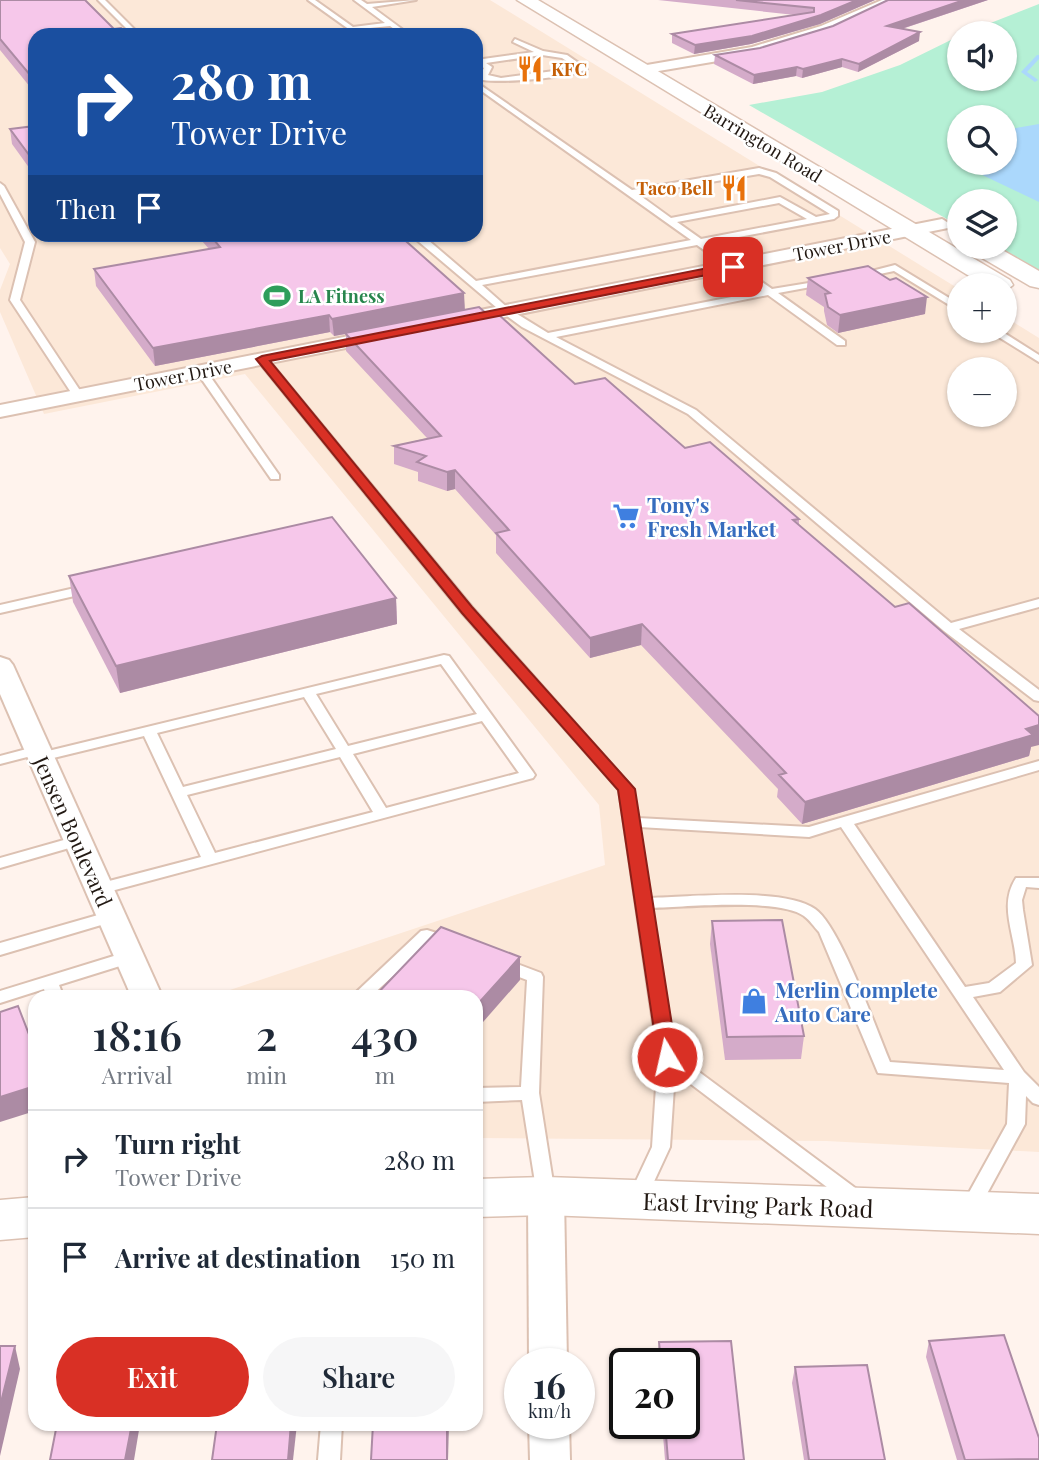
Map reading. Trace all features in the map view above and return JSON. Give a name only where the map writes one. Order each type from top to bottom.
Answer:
[{"type":"main road","name":"Barrington Road","points":[[526,0],[660,71],[911,215],[986,273]]},
{"type":"main road","name":"Barrington Road","points":[[557,0],[660,71]]},
{"type":"main road","name":"Barrington Road","points":[[911,215],[947,228]]},
{"type":"main road","name":"Barrington Road","points":[[994,259],[1033,291]]},
{"type":"main road","name":"East Irving Park Road","points":[[483,1198],[546,1196],[1039,1214]]},
{"type":"main road","points":[[0,1220],[28,1218]]},
{"type":"street","points":[[660,71],[777,54],[831,34],[826,29],[892,0]]},
{"type":"street","name":"Tower Drive","points":[[437,325],[733,267],[911,215]]},
{"type":"street","name":"Tower Drive","points":[[0,411],[397,333]]},
{"type":"street","name":"Jensen Boulevard","points":[[0,664],[8,701],[40,754],[144,990]]},
{"type":"street","points":[[546,1196],[548,1348]]},
{"type":"street","points":[[549,1439],[550,1460]]},
{"type":"lane","points":[[101,0],[130,28]]},
{"type":"lane","points":[[311,0],[351,28]]},
{"type":"lane","points":[[358,0],[397,28]]},
{"type":"lane","points":[[366,6],[413,0]]},
{"type":"lane","points":[[360,28],[392,24]]},
{"type":"lane","points":[[515,41],[542,53]]},
{"type":"lane","points":[[483,61],[542,53],[566,56],[583,69],[500,80],[486,78],[484,75],[488,67],[483,64]]},
{"type":"lane","points":[[483,89],[841,343]]},
{"type":"lane","points":[[474,284],[834,216],[835,213],[773,175],[760,171],[630,193]]},
{"type":"lane","points":[[0,186],[28,238]]},
{"type":"lane","points":[[670,222],[780,200],[815,219]]},
{"type":"lane","points":[[30,242],[15,300],[78,396]]},
{"type":"lane","points":[[424,242],[506,311],[546,336],[692,412],[949,628],[1039,696]]},
{"type":"lane","points":[[845,278],[895,268],[947,300]]},
{"type":"lane","points":[[546,336],[832,280]]},
{"type":"lane","points":[[1013,343],[1039,359]]},
{"type":"lane","points":[[262,359],[467,610],[626,789],[667,1057],[661,1147],[637,1200]]},
{"type":"lane","points":[[201,371],[275,477]]},
{"type":"lane","points":[[0,609],[106,585]]},
{"type":"lane","points":[[949,628],[1039,603]]},
{"type":"lane","points":[[0,760],[149,731],[444,660],[528,775],[100,889]]},
{"type":"lane","points":[[308,692],[382,814]]},
{"type":"lane","points":[[179,793],[485,716]]},
{"type":"lane","points":[[149,731],[210,859]]},
{"type":"lane","points":[[631,822],[809,832],[1039,765]]},
{"type":"lane","points":[[846,823],[1018,1077],[1039,1098]]},
{"type":"lane","points":[[0,863],[78,841]]},
{"type":"lane","points":[[961,993],[994,988],[1024,965],[1025,953],[1014,896],[1021,882],[1039,883]]},
{"type":"lane","points":[[644,903],[761,901],[786,904],[809,912],[826,930],[884,1068],[1018,1077]]},
{"type":"lane","points":[[0,949],[111,916]]},
{"type":"lane","points":[[367,990],[428,935],[463,949]]},
{"type":"lane","points":[[53,990],[130,957]]},
{"type":"lane","points":[[487,958],[535,977],[530,1093],[546,1196]]},
{"type":"lane","points":[[0,997],[28,993]]},
{"type":"lane","points":[[667,1057],[867,1207]]},
{"type":"lane","points":[[967,1211],[1016,1124],[1018,1077]]},
{"type":"lane","points":[[483,1095],[530,1093]]},
{"type":"lane","points":[[329,1460],[331,1431]]},
{"type":"shaded area","points":[[0,0],[490,0],[947,282],[947,343],[1017,343],[1017,324],[1039,338],[1039,1152],[826,1141],[483,1138],[483,990],[230,990],[605,865],[599,805],[245,374],[44,414],[0,312],[0,290],[10,264],[0,248]]},
{"type":"green space","points":[[1039,4],[1039,272],[1016,259],[1017,189],[947,189],[947,219],[749,105],[822,92],[900,65],[947,42],[947,91],[1017,91],[1017,21],[996,21]]},
{"type":"water","points":[[1039,124],[1039,202],[1017,192],[1017,189],[982,175],[1017,175],[1017,128]]},
{"type":"building","points":[[0,0],[85,0],[113,28],[28,28],[28,73],[0,39]]},
{"type":"building","points":[[736,0],[857,0],[821,15],[752,36],[695,45],[672,34],[814,12],[814,8]]},
{"type":"building","points":[[888,0],[964,0],[887,26],[920,32],[859,64],[842,59],[803,69],[797,67],[754,75],[715,55],[760,48],[833,26]]},
{"type":"building","points":[[28,127],[28,153],[10,129]]},
{"type":"building","name":"LA Fitness","points":[[216,242],[407,242],[464,293],[332,319],[329,315],[153,348],[94,269],[220,247]]},
{"type":"building","points":[[868,266],[890,280],[896,278],[927,297],[840,315],[828,307],[825,294],[830,293],[808,278]]},
{"type":"building","points":[[479,307],[489,316],[498,314],[575,384],[605,378],[685,448],[710,442],[799,519],[793,520],[895,607],[909,603],[1039,716],[1039,725],[1026,729],[1033,735],[805,802],[779,775],[786,773],[642,624],[590,638],[496,533],[509,530],[455,470],[447,472],[417,462],[426,456],[394,446],[441,436],[345,333]]},
{"type":"building","points":[[332,517],[396,598],[116,666],[69,576]]},
{"type":"building","name":"Merlin Complete Auto Care","points":[[782,920],[804,1036],[727,1037],[712,921]]},
{"type":"building","points":[[441,927],[520,957],[483,998],[483,990],[381,990]]},
{"type":"building","points":[[18,1006],[28,1032],[28,1088],[0,1097],[0,1012]]},
{"type":"building","points":[[1004,1335],[1039,1438],[1039,1459],[965,1460],[929,1341]]},
{"type":"building","points":[[731,1341],[744,1460],[668,1460],[666,1439],[700,1439],[700,1348],[660,1348],[659,1342]]},
{"type":"building","points":[[0,1346],[15,1346],[0,1406]]},
{"type":"building","points":[[867,1365],[885,1460],[809,1460],[795,1367]]},
{"type":"building","points":[[56,1431],[131,1431],[125,1460],[50,1460]]},
{"type":"building","points":[[216,1431],[290,1431],[288,1460],[212,1460]]},
{"type":"building","points":[[373,1431],[447,1431],[447,1460],[371,1460]]},
{"type":"waterway","points":[[1035,80],[1024,72],[1039,56]]},
{"type":"place","name":"KFC","points":[[530,69]]},
{"type":"place","name":"Taco Bell","points":[[734,188]]},
{"type":"place","name":"LA Fitness","points":[[277,296]]},
{"type":"place","name":"Tony's Fresh Market","points":[[626,516]]},
{"type":"place","name":"Merlin Complete Auto Care","points":[[754,1001]]},
{"type":"route","points":[[667,1057],[626,789],[467,610],[262,359],[733,267]]}]
